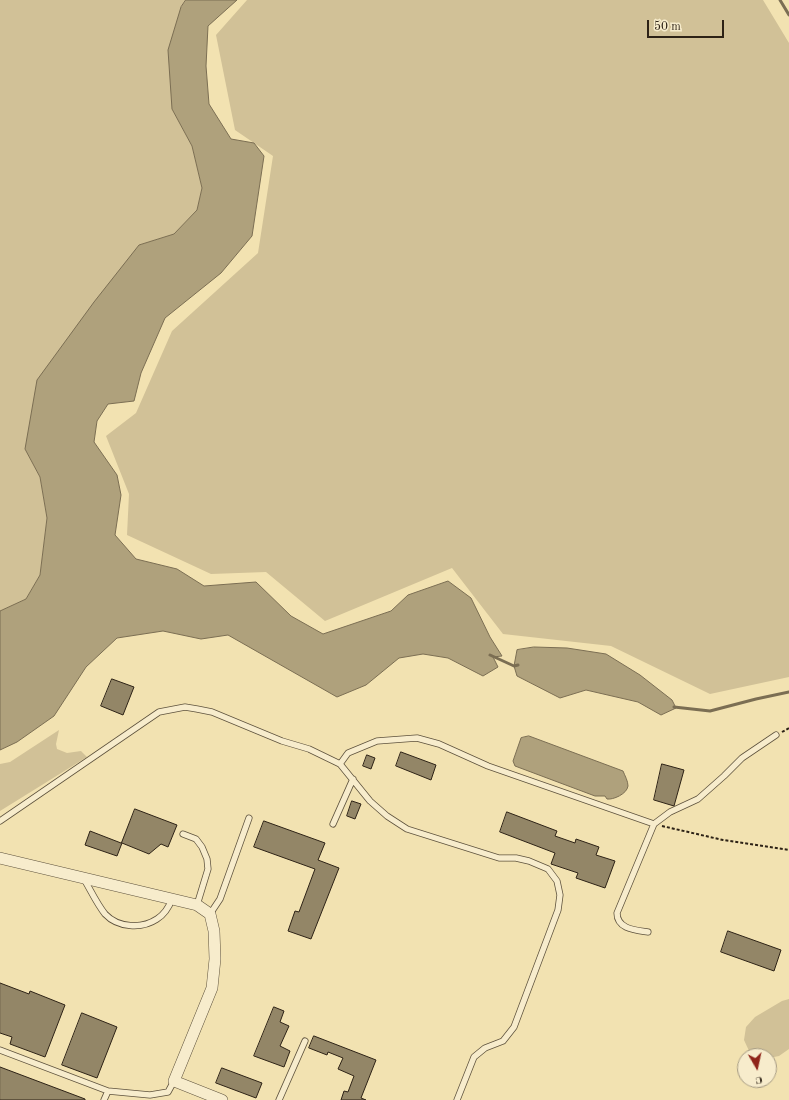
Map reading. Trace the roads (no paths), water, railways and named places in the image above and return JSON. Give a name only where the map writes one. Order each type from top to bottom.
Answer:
[{"type":"street","points":[[0,858],[197,905],[210,914],[214,931],[215,959],[212,988],[174,1081],[222,1100]]},
{"type":"lane","points":[[0,821],[159,712],[185,708],[197,709],[212,712],[282,740],[309,749],[340,764],[370,801],[387,816],[407,829],[499,858],[516,858],[529,861],[548,869],[557,881],[560,895],[558,910],[514,1027],[503,1041],[485,1048],[474,1056],[457,1100]]},
{"type":"lane","points":[[648,932],[633,929],[621,924],[617,919],[617,913],[654,824],[670,812],[698,798],[724,776],[742,758],[776,735]]},
{"type":"lane","points":[[340,764],[348,754],[377,741],[417,738],[439,744],[488,766],[654,824]]},
{"type":"lane","points":[[333,824],[353,779]]},
{"type":"lane","points":[[210,914],[220,899],[249,818]]},
{"type":"lane","points":[[183,834],[196,839],[202,847],[207,859],[208,869],[197,905]]},
{"type":"lane","points":[[84,879],[106,915],[117,923],[131,926],[158,919],[168,909],[172,899]]},
{"type":"lane","points":[[279,1100],[304,1041]]},
{"type":"lane","points":[[0,1050],[108,1091],[150,1095],[168,1092],[174,1081]]},
{"type":"lane","points":[[104,1100],[108,1091]]},
{"type":"waterway","points":[[780,0],[789,15]]},
{"type":"waterway","points":[[490,655],[514,666],[518,665]]},
{"type":"waterway","points":[[674,707],[710,711],[789,692]]}]
